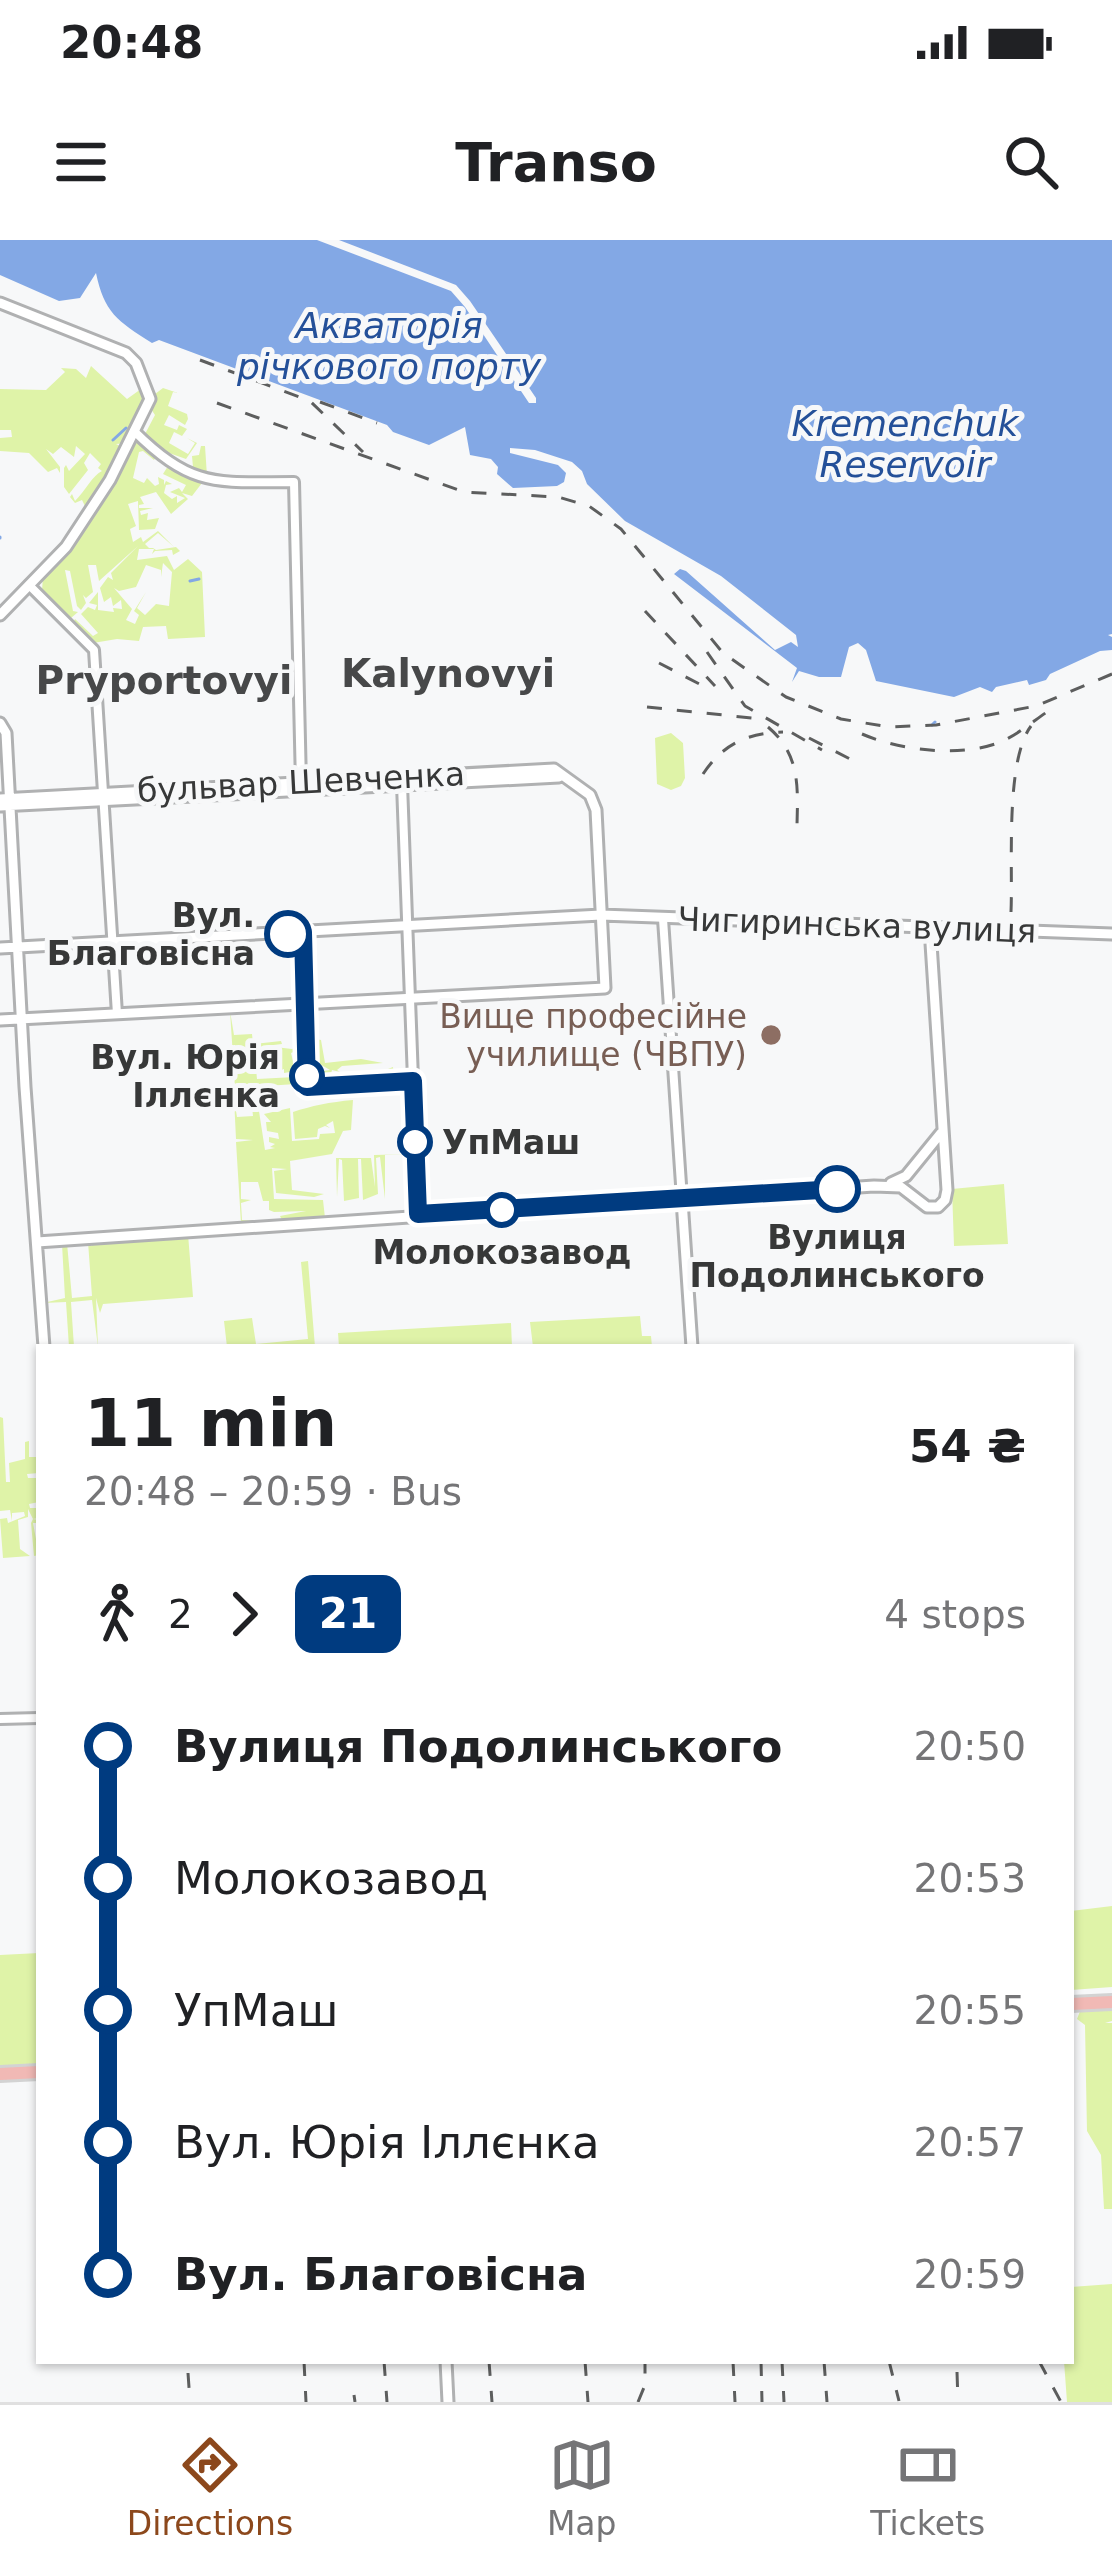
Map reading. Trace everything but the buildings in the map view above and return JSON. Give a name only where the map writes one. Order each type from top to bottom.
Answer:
[{"type":"main road","points":[[0,303],[126,353],[136,363],[150,399],[110,480],[66,547],[0,614]]},
{"type":"main road","points":[[1,724],[44,1344]]},
{"type":"main road","name":"бульвар Шевченка","points":[[5,802],[554,772],[591,799],[596,810],[602,915]]},
{"type":"main road","points":[[0,1020],[605,988],[602,915]]},
{"type":"main road","name":"Чигиринська вулиця","points":[[0,948],[602,915],[1112,934]]},
{"type":"main road","points":[[37,1242],[874,1186],[902,1187],[923,1203],[940,1206],[946,1195],[945,1166],[929,928]]},
{"type":"main road","points":[[874,1186],[902,1179],[940,1136],[942,1127]]},
{"type":"main road","points":[[919,1161],[935,1156],[945,1166]]},
{"type":"main road","points":[[919,1161],[914,1182],[923,1203]]},
{"type":"main road","points":[[682,1200],[692,1344]]},
{"type":"main road","points":[[1074,2004],[1112,2002]]},
{"type":"main road","points":[[0,2074],[36,2072]]},
{"type":"main road","points":[[446,2364],[448,2402]]},
{"type":"street","points":[[134,431],[159,457],[200,479],[294,482],[301,785]]},
{"type":"street","points":[[29,586],[94,650],[117,1014]]},
{"type":"street","points":[[402,780],[418,1214]]},
{"type":"street","points":[[663,919],[682,1200]]},
{"type":"street","points":[[303,933],[307,1087],[407,1081]]},
{"type":"street","points":[[0,1719],[36,1718]]},
{"type":"green space","points":[[91,366],[127,399],[141,389],[147,394],[127,443],[116,444],[124,448],[85,506],[82,500],[75,503],[70,497],[72,494],[75,501],[102,471],[101,464],[90,453],[84,463],[88,470],[69,494],[64,468],[66,465],[69,471],[85,454],[76,446],[74,457],[61,447],[53,454],[46,449],[60,473],[57,468],[48,472],[29,453],[0,451],[0,438],[12,437],[11,430],[0,430],[0,389],[46,390],[65,372],[61,368],[76,369],[86,378]]},
{"type":"green space","points":[[163,388],[178,393],[173,392],[168,406],[187,414],[188,419],[185,425],[169,415],[164,425],[187,429],[182,436],[174,432],[169,443],[188,454],[195,443],[187,438],[197,443],[186,459],[167,456],[193,467],[192,456],[205,446],[207,476],[166,458],[141,433],[145,434],[155,415],[149,406]]},
{"type":"green space","points":[[134,436],[156,457],[139,452],[133,478],[144,483],[147,478],[155,486],[158,477],[164,485],[166,481],[172,484],[166,485],[164,493],[172,499],[177,496],[177,503],[185,498],[170,492],[179,488],[182,492],[186,485],[163,474],[168,466],[202,483],[192,496],[182,493],[188,499],[171,514],[156,492],[140,497],[144,504],[139,508],[153,508],[140,511],[141,515],[148,513],[147,520],[159,518],[155,529],[139,530],[138,501],[128,504],[136,526],[130,529],[133,542],[141,537],[143,542],[158,531],[174,547],[158,533],[145,544],[149,548],[180,551],[152,554],[154,549],[139,549],[137,560],[167,556],[174,570],[188,559],[202,572],[205,637],[168,639],[166,626],[143,627],[139,641],[93,643],[72,625],[75,619],[93,636],[98,633],[81,614],[88,607],[95,610],[97,605],[89,603],[98,592],[98,610],[122,609],[121,600],[113,606],[111,597],[104,602],[100,588],[108,577],[113,580],[111,573],[138,546],[99,581],[96,565],[88,565],[93,592],[86,598],[83,595],[86,603],[81,610],[70,571],[65,570],[73,611],[78,612],[71,618],[61,610],[66,619],[38,589],[42,591],[43,576],[98,508]],"holes":[[[163,563],[172,572],[169,606],[156,604],[145,615],[137,608],[146,592],[134,611],[139,615],[135,624],[126,620],[132,609],[114,588],[136,587],[146,565],[161,570],[161,577]]]},
{"type":"green space","points":[[671,733],[683,743],[685,778],[671,790],[657,784],[655,738]]},
{"type":"green space","points":[[230,1011],[234,1035],[252,1034],[253,1044],[281,1041],[265,1046],[271,1054],[275,1047],[292,1049],[316,1039],[321,1040],[325,1063],[361,1059],[383,1063],[342,1066],[340,1072],[332,1070],[330,1077],[392,1075],[388,1069],[393,1067],[394,1077],[310,1085],[311,1081],[326,1082],[314,1079],[326,1078],[325,1073],[317,1074],[318,1065],[322,1071],[330,1070],[318,1063],[319,1045],[314,1042],[315,1072],[297,1076],[298,1050],[291,1053],[295,1069],[290,1072],[269,1074],[272,1067],[256,1069],[257,1079],[295,1077],[296,1084],[235,1088]]},
{"type":"green space","points":[[234,1098],[237,1117],[253,1116],[252,1107],[258,1105],[265,1150],[275,1148],[270,1147],[275,1144],[269,1137],[279,1139],[278,1133],[267,1131],[266,1122],[271,1122],[264,1114],[290,1108],[292,1141],[319,1139],[320,1134],[335,1133],[333,1121],[326,1125],[330,1128],[318,1129],[317,1137],[295,1139],[293,1112],[353,1100],[351,1130],[343,1131],[332,1154],[290,1161],[292,1190],[324,1194],[276,1193],[274,1171],[287,1169],[272,1168],[274,1199],[323,1200],[325,1218],[282,1220],[280,1216],[306,1211],[269,1210],[258,1182],[241,1182],[241,1199],[251,1200],[241,1203],[242,1220],[261,1221],[241,1223],[236,1142],[253,1140],[236,1139]]},
{"type":"green space","points":[[412,1154],[385,1155],[385,1199],[380,1157],[376,1158],[378,1194],[363,1200],[358,1159],[359,1198],[344,1201],[339,1159],[337,1197],[336,1158],[371,1158],[375,1187],[374,1155]]},
{"type":"green space","points":[[1004,1184],[1008,1244],[954,1246],[952,1189]]},
{"type":"green space","points":[[188,1234],[193,1297],[103,1304],[100,1313],[96,1298],[98,1344],[92,1300],[71,1302],[74,1344],[69,1344],[66,1302],[43,1303],[65,1298],[62,1244],[67,1243],[72,1298],[92,1296],[88,1242],[92,1246],[92,1241]]},
{"type":"green space","points":[[308,1261],[315,1344],[256,1344],[308,1339],[301,1262]]},
{"type":"green space","points":[[640,1316],[642,1336],[651,1336],[652,1344],[533,1344],[530,1322]]},
{"type":"green space","points":[[252,1318],[256,1344],[227,1344],[224,1321]]},
{"type":"green space","points":[[511,1323],[512,1344],[339,1344],[338,1333]]},
{"type":"green space","points":[[0,1417],[6,1482],[10,1482],[9,1463],[25,1459],[25,1442],[29,1441],[29,1457],[36,1457],[36,1473],[27,1474],[36,1478],[36,1503],[29,1504],[36,1508],[36,1518],[28,1509],[28,1517],[18,1520],[20,1549],[30,1556],[3,1558],[0,1519],[7,1518],[8,1523],[25,1516],[24,1512],[12,1513],[12,1521],[10,1510],[0,1511]]},
{"type":"green space","points":[[36,1520],[34,1556],[31,1523]]},
{"type":"green space","points":[[1112,1906],[1112,1987],[1074,1990],[1074,1911]]},
{"type":"green space","points":[[36,1953],[36,2068],[0,2071],[0,1955]]},
{"type":"green space","points":[[1112,2003],[1112,2021],[1105,2023],[1112,2023],[1112,2209],[1104,2209],[1101,2155],[1087,2131],[1085,2025],[1077,2019],[1082,2006]]},
{"type":"green space","points":[[1112,2284],[1112,2402],[1067,2402],[1064,2364],[1074,2364],[1074,2287]]},
{"type":"water","name":"Kremenchuk Reservoir","points":[[0,240],[1112,240],[1112,634],[1108,635],[1112,650],[1100,651],[1046,680],[1029,685],[1027,680],[992,692],[980,687],[954,697],[876,681],[866,650],[858,643],[849,647],[841,677],[799,671],[792,682],[797,668],[674,574],[686,571],[775,650],[791,642],[798,647],[796,635],[721,576],[625,521],[572,462],[510,448],[510,453],[558,465],[566,473],[557,486],[513,488],[497,474],[491,459],[470,455],[465,427],[429,445],[159,340],[152,343],[114,314],[96,273],[80,298],[59,301],[0,275]]},
{"type":"pier","points":[[317,240],[339,240],[456,285],[536,403],[529,403],[451,291]]},
{"type":"waterway","points":[[113,440],[126,428]]},
{"type":"waterway","points":[[190,581],[199,579]]},
{"type":"waterway","points":[[932,725],[935,722]]},
{"type":"railway","points":[[200,360],[310,401],[363,452]]},
{"type":"railway","points":[[320,402],[377,423]]},
{"type":"railway","points":[[217,403],[464,492],[558,497],[589,506],[621,529],[723,653],[786,697],[841,719],[889,727],[936,725],[1036,706],[1112,674]]},
{"type":"railway","points":[[645,611],[715,686]]},
{"type":"railway","points":[[707,652],[745,706],[822,750]]},
{"type":"railway","points":[[659,663],[709,689]]},
{"type":"railway","points":[[647,707],[761,719]]},
{"type":"railway","points":[[862,734],[928,750],[980,748],[1010,737],[1053,708]]},
{"type":"railway","points":[[1011,912],[1014,788],[1017,763],[1031,726]]},
{"type":"railway","points":[[768,727],[792,760],[797,825]]},
{"type":"railway","points":[[703,774],[737,742],[783,732]]},
{"type":"railway","points":[[809,738],[852,760]]},
{"type":"railway","points":[[304,2364],[306,2402]]},
{"type":"railway","points":[[384,2364],[387,2402]]},
{"type":"railway","points":[[489,2364],[492,2402]]},
{"type":"railway","points":[[585,2364],[588,2402]]},
{"type":"railway","points":[[638,2402],[645,2385],[645,2364]]},
{"type":"railway","points":[[733,2364],[735,2402]]},
{"type":"railway","points":[[761,2364],[762,2402]]},
{"type":"railway","points":[[782,2364],[784,2402]]},
{"type":"railway","points":[[824,2364],[827,2402]]},
{"type":"railway","points":[[890,2364],[899,2401]]},
{"type":"railway","points":[[1041,2364],[1061,2402]]},
{"type":"railway","points":[[957,2372],[958,2402]]},
{"type":"railway","points":[[188,2373],[190,2402]]},
{"type":"railway","points":[[354,2395],[355,2402]]},
{"type":"bus line","name":"21","points":[[288,934],[303,933],[307,1087],[413,1081],[418,1214],[837,1189]]},
{"type":"place","name":"Вул. Благовісна","points":[[288,934]]},
{"type":"place","name":"Вище професійне училище (ЧВПУ)","points":[[771,1035]]},
{"type":"place","name":"Вул. Юрія Іллєнка","points":[[307,1076]]},
{"type":"place","name":"УпМаш","points":[[415,1142]]},
{"type":"place","name":"Вулиця Подолинського","points":[[837,1189]]},
{"type":"place","name":"Молокозавод","points":[[502,1210]]},
{"type":"district","name":"Kalynovyi","points":[[448,673]]},
{"type":"district","name":"Pryportovyi","points":[[164,680]]},
{"type":"water label","name":"Акваторія річкового порту","points":[[389,346]]}]
